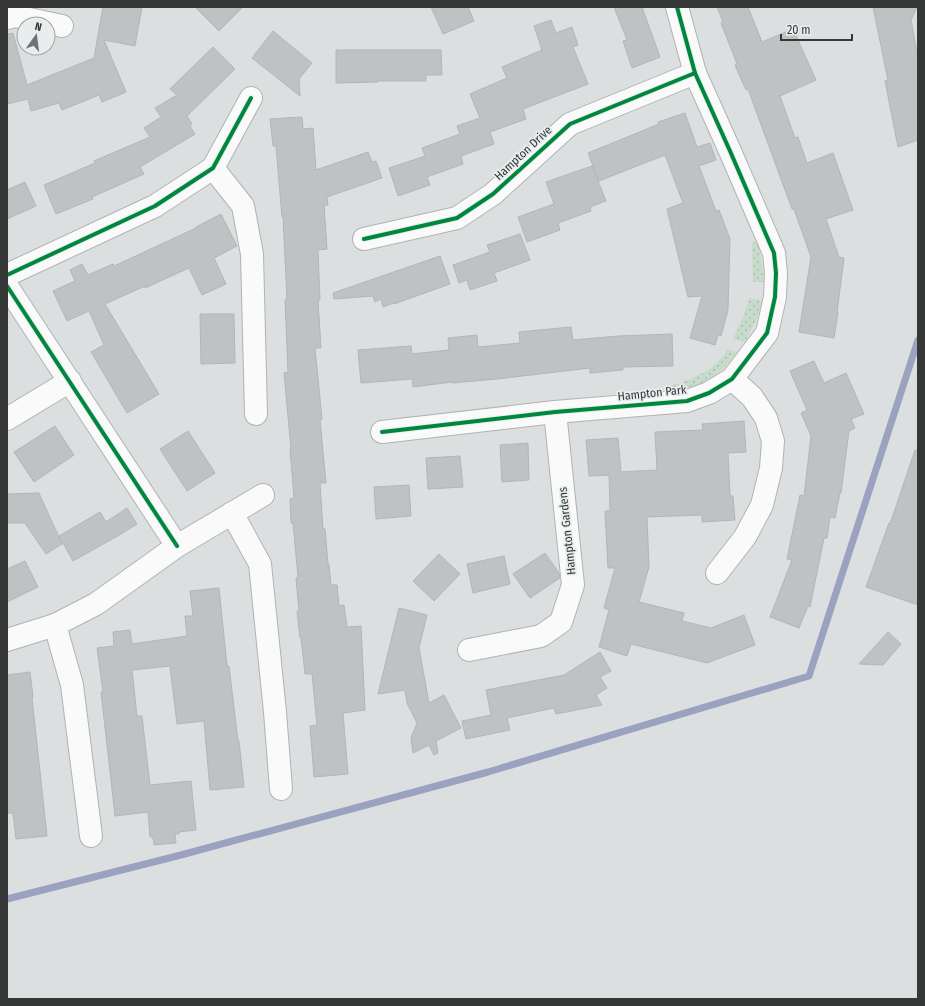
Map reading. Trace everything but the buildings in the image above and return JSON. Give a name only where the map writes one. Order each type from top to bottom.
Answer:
[{"type":"street","name":"Hampton Park","points":[[382,432],[555,412],[687,401],[709,394],[732,379],[767,333],[775,297],[776,273],[774,253],[695,73],[677,7]]},
{"type":"street","points":[[7,18],[15,16],[62,26]]},
{"type":"street","name":"Hampton Drive","points":[[364,239],[457,218],[493,194],[570,124],[695,73]]},
{"type":"street","points":[[7,276],[155,206],[213,168],[251,98]]},
{"type":"street","points":[[213,168],[243,206],[245,213],[252,254],[256,414]]},
{"type":"street","points":[[7,286],[177,546]]},
{"type":"street","points":[[717,574],[745,537],[762,505],[771,468],[773,441],[766,418],[752,397],[732,379]]},
{"type":"street","points":[[7,419],[70,381]]},
{"type":"street","name":"Hampton Gardens","points":[[469,650],[541,636],[561,622],[573,585],[555,412]]},
{"type":"street","points":[[7,640],[55,625],[96,604],[177,546],[263,495]]},
{"type":"street","points":[[232,513],[260,564],[276,712],[281,789]]},
{"type":"street","points":[[55,625],[72,685],[91,836]]},
{"type":"green space","points":[[757,241],[764,282],[753,282],[752,243]]},
{"type":"green space","points":[[749,298],[762,300],[758,316],[745,342],[733,339],[744,315]]},
{"type":"green space","points":[[727,350],[737,352],[725,367],[708,380],[682,389],[667,391],[664,388],[700,375],[716,364]]},
{"type":"waterway","points":[[7,899],[181,855],[488,772],[809,676],[918,340]]},
{"type":"cycle path","points":[[382,432],[555,412],[687,401],[709,393],[732,379],[767,333],[775,297],[776,273],[774,253],[695,73],[677,7]]},
{"type":"cycle path","points":[[364,239],[457,218],[493,194],[570,124],[695,73]]},
{"type":"cycle path","points":[[7,275],[155,206],[213,168],[251,98]]},
{"type":"cycle path","points":[[7,286],[177,546]]}]
